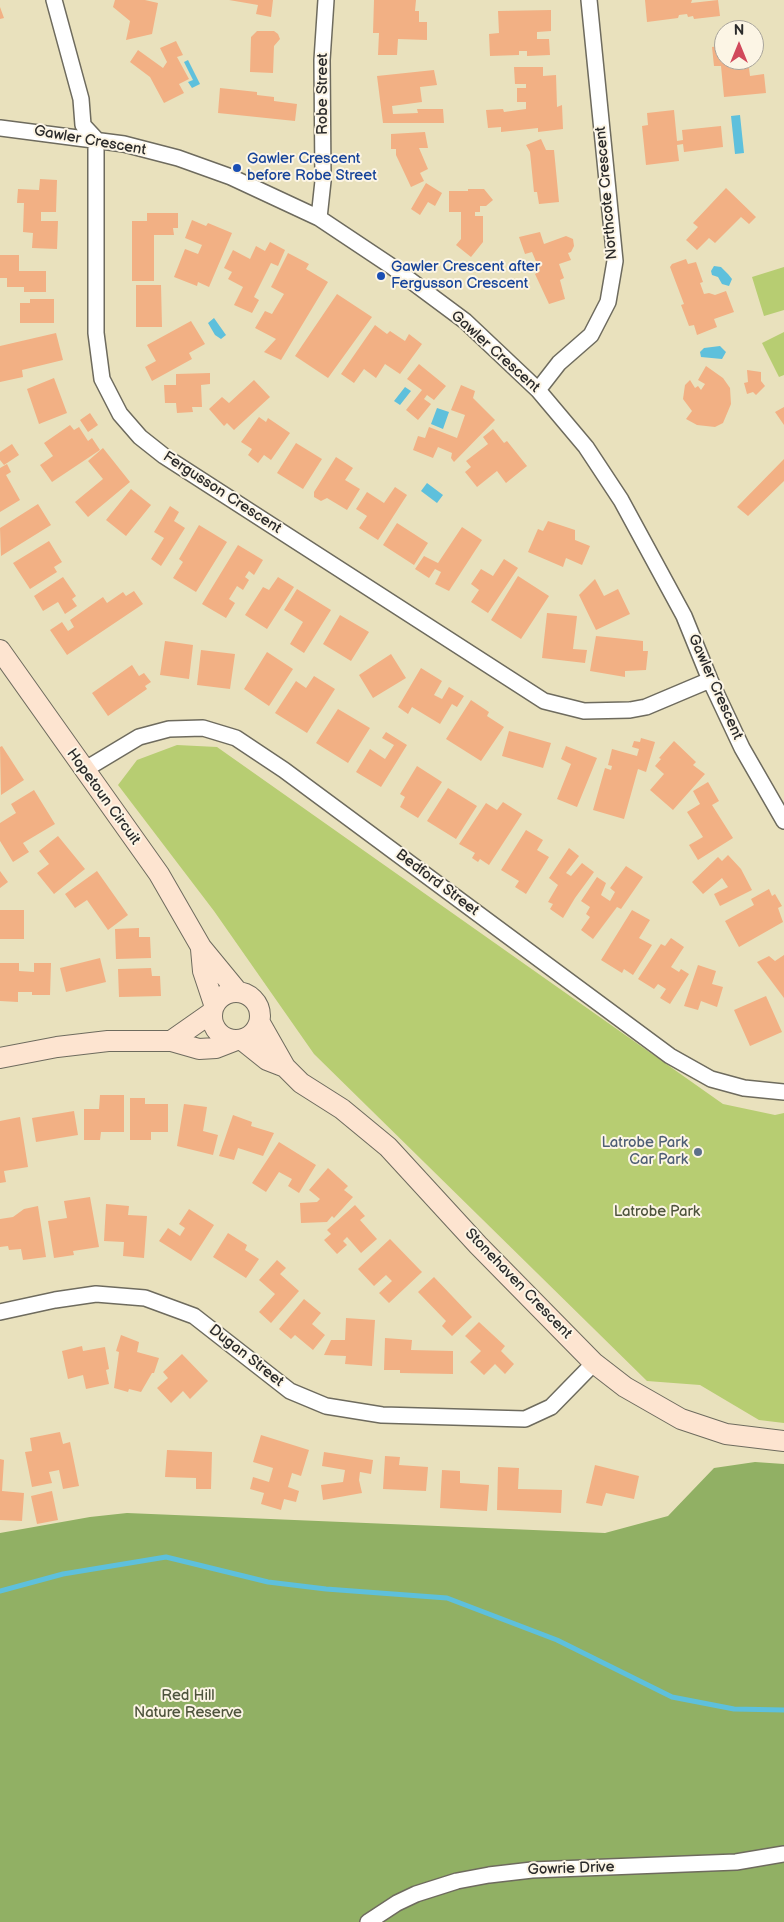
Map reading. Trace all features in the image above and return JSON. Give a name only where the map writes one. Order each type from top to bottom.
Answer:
[{"type":"main road","name":"Hopetoun Circuit","points":[[0,650],[159,874],[201,947],[223,977],[238,992]]},
{"type":"main road","name":"Hopetoun Circuit","points":[[201,947],[204,971],[213,1008]]},
{"type":"main road","points":[[0,1058],[57,1047],[108,1041],[171,1041],[199,1049],[216,1048],[238,1041],[256,1030],[260,1023],[259,1008],[254,1000],[246,994],[238,992],[224,995],[213,1008],[171,1041]]},
{"type":"main road","points":[[213,1008],[214,1028],[226,1039],[238,1041]]},
{"type":"main road","name":"Stonehaven Crescent","points":[[260,1023],[285,1067],[301,1083],[342,1109],[388,1148],[478,1245],[594,1363],[625,1387],[681,1420],[726,1434],[784,1441]]},
{"type":"main road","name":"Stonehaven Crescent","points":[[238,1041],[267,1060],[285,1067]]},
{"type":"street","points":[[54,0],[81,99],[83,125],[96,139]]},
{"type":"street","name":"Robe Street","points":[[319,218],[323,181],[322,60],[326,0]]},
{"type":"street","name":"Northcote Crescent","points":[[538,390],[559,363],[591,335],[608,302],[615,261],[589,0]]},
{"type":"street","name":"Gawler Crescent","points":[[0,128],[96,139],[178,158],[231,178],[319,218],[391,266],[465,321],[538,390],[586,447],[621,500],[684,616],[710,680],[742,748],[784,820]]},
{"type":"street","name":"Fergusson Crescent","points":[[96,139],[98,356],[102,379],[120,414],[140,437],[164,456],[544,701],[584,711],[630,710],[646,707],[710,680]]},
{"type":"street","name":"Bedford Street","points":[[84,770],[139,737],[169,729],[203,728],[236,738],[284,770],[670,1056],[711,1079],[744,1088],[784,1092]]},
{"type":"street","name":"Dugan Street","points":[[0,1312],[96,1294],[145,1298],[194,1316],[290,1391],[326,1406],[382,1415],[525,1419],[551,1407],[594,1363]]},
{"type":"street","name":"Gowrie Drive","points":[[368,1922],[385,1910],[416,1894],[457,1881],[489,1875],[532,1870],[736,1862],[784,1854]]},
{"type":"green space","points":[[784,267],[784,310],[764,316],[752,277]]},
{"type":"green space","points":[[784,332],[784,375],[779,377],[762,343]]},
{"type":"green space","name":"Latrobe Park","points":[[177,745],[217,747],[723,1104],[775,1115],[784,1113],[784,1423],[759,1420],[700,1385],[647,1381],[314,1054],[214,911],[118,785],[137,760]]},
{"type":"green space","name":"Red Hill Nature Reserve","points":[[755,1462],[784,1464],[784,1922],[0,1922],[0,1533],[90,1517],[127,1513],[605,1533],[668,1516],[714,1468]]},
{"type":"water","points":[[188,60],[200,84],[192,88],[188,82],[193,80],[184,62]]},
{"type":"water","points":[[740,115],[744,153],[735,154],[731,116]]},
{"type":"water","points":[[714,266],[721,267],[732,279],[729,286],[722,284],[718,277],[712,275],[711,271]]},
{"type":"water","points":[[214,318],[226,335],[221,339],[215,335],[208,323]]},
{"type":"water","points":[[720,346],[726,352],[722,359],[701,357],[700,352],[704,348]]},
{"type":"water","points":[[405,387],[411,391],[400,405],[394,401]]},
{"type":"water","points":[[437,408],[449,412],[443,429],[431,424]]},
{"type":"water","points":[[427,483],[443,495],[437,503],[421,491]]},
{"type":"building","points":[[115,0],[145,0],[158,3],[152,34],[126,40],[130,21],[113,7]]},
{"type":"building","points":[[229,0],[273,0],[271,17],[256,14],[258,5]]},
{"type":"building","points":[[374,0],[416,0],[415,11],[419,11],[419,22],[427,22],[427,40],[398,39],[397,55],[378,55],[379,33],[373,33]]},
{"type":"building","points":[[645,0],[692,0],[691,3],[718,0],[720,16],[694,19],[693,16],[688,17],[687,14],[679,15],[678,18],[647,22]]},
{"type":"building","points":[[0,7],[4,18],[0,19]]},
{"type":"building","points":[[551,10],[551,31],[537,32],[537,39],[549,39],[550,55],[527,56],[527,51],[519,51],[519,55],[490,56],[489,34],[499,33],[498,11]]},
{"type":"building","points":[[257,31],[274,31],[280,39],[274,46],[273,73],[250,72],[251,37]]},
{"type":"building","points":[[176,41],[183,55],[177,57],[189,79],[179,84],[184,93],[164,103],[150,77],[130,62],[138,50],[163,68],[167,62],[160,48]]},
{"type":"building","points":[[712,47],[714,47],[714,66]]},
{"type":"building","points":[[514,67],[543,67],[543,76],[556,75],[557,107],[562,105],[563,129],[538,132],[538,128],[501,132],[501,127],[488,128],[486,110],[503,109],[504,112],[526,109],[526,102],[517,102],[517,88],[526,88],[526,84],[515,84]]},
{"type":"building","points":[[434,70],[437,85],[420,87],[422,102],[392,106],[393,114],[418,113],[417,109],[443,109],[444,123],[383,123],[377,76]]},
{"type":"building","points":[[721,70],[749,70],[750,76],[764,74],[766,93],[724,97]]},
{"type":"building","points":[[220,88],[257,92],[257,95],[274,97],[274,101],[297,104],[295,121],[218,113]]},
{"type":"building","points":[[674,110],[677,141],[683,140],[682,130],[721,126],[723,147],[684,152],[683,144],[677,145],[679,161],[646,165],[642,126],[648,125],[647,113]]},
{"type":"building","points":[[425,132],[428,148],[419,148],[428,169],[420,173],[424,181],[411,187],[396,155],[396,149],[391,149],[391,134]]},
{"type":"building","points":[[541,139],[546,150],[554,150],[559,202],[539,204],[537,192],[534,192],[530,152],[526,145]]},
{"type":"building","points":[[40,179],[57,180],[56,212],[41,212],[41,221],[58,221],[57,249],[32,248],[33,233],[23,232],[24,203],[17,203],[18,189],[39,190]]},
{"type":"building","points":[[426,183],[442,193],[435,206],[428,202],[420,215],[411,209]]},
{"type":"building","points":[[726,188],[756,217],[749,224],[741,217],[715,243],[709,238],[697,250],[686,240],[698,227],[693,223]]},
{"type":"building","points":[[468,189],[484,189],[493,200],[486,206],[480,206],[480,212],[475,212],[475,216],[483,216],[483,242],[471,257],[456,245],[461,239],[461,212],[449,212],[449,191],[468,191]]},
{"type":"building","points":[[147,213],[178,213],[178,228],[173,228],[174,235],[154,235],[154,281],[132,281],[132,221],[147,221]]},
{"type":"building","points":[[192,220],[206,226],[208,223],[232,233],[209,287],[198,282],[197,286],[174,277],[185,249],[198,254],[202,245],[185,238]]},
{"type":"building","points":[[540,232],[544,244],[566,236],[573,239],[574,246],[571,252],[568,253],[571,260],[559,264],[564,278],[560,280],[565,299],[549,304],[535,274],[540,271],[532,252],[525,254],[519,237]]},
{"type":"building","points":[[270,242],[285,250],[278,266],[271,263],[254,297],[259,300],[252,313],[234,305],[243,287],[228,279],[232,272],[224,268],[233,250],[250,259],[256,246],[265,251]]},
{"type":"building","points":[[288,253],[309,264],[306,269],[328,282],[281,360],[264,352],[276,339],[255,328],[265,311],[272,314],[284,294],[271,287]]},
{"type":"building","points":[[0,255],[19,255],[19,271],[46,271],[46,292],[24,292],[24,287],[7,287],[7,278],[0,278]]},
{"type":"building","points":[[686,259],[688,264],[696,262],[703,282],[700,283],[704,294],[715,295],[726,291],[734,312],[714,319],[717,327],[697,335],[694,325],[689,326],[681,305],[684,304],[670,267],[672,264]]},
{"type":"building","points":[[136,285],[161,285],[162,327],[136,327]]},
{"type":"building","points":[[337,294],[372,317],[328,378],[295,356]]},
{"type":"building","points":[[30,299],[54,299],[54,323],[20,323],[20,303],[30,303]]},
{"type":"building","points":[[191,321],[205,344],[189,353],[192,359],[152,381],[145,367],[156,361],[147,345]]},
{"type":"building","points":[[375,325],[387,334],[390,331],[405,341],[409,334],[422,344],[400,374],[385,364],[376,378],[364,369],[354,383],[341,374]]},
{"type":"building","points":[[56,333],[63,360],[22,370],[23,377],[0,382],[0,346]]},
{"type":"building","points":[[419,364],[446,386],[434,400],[427,395],[424,399],[431,404],[418,420],[406,410],[422,390],[407,379]]},
{"type":"building","points":[[706,366],[723,378],[730,388],[731,404],[723,423],[715,427],[697,425],[686,419],[692,411],[683,399],[685,385],[690,380],[695,388],[698,386],[701,390],[705,384],[698,380]]},
{"type":"building","points":[[747,370],[761,372],[761,381],[765,386],[756,395],[753,392],[747,394],[744,383],[748,382]]},
{"type":"building","points":[[210,373],[210,384],[201,385],[202,407],[192,407],[193,412],[177,413],[176,403],[165,403],[164,385],[176,385],[176,374]]},
{"type":"building","points":[[54,378],[67,413],[39,424],[27,389]]},
{"type":"building","points":[[254,380],[270,397],[234,430],[227,423],[224,426],[209,409],[222,397],[229,403]]},
{"type":"building","points":[[461,385],[475,391],[473,398],[495,420],[454,462],[451,458],[452,453],[438,447],[433,458],[413,450],[418,436],[425,438],[429,427],[457,438],[465,415],[451,410]]},
{"type":"building","points":[[784,407],[784,425],[775,412]]},
{"type":"building","points":[[90,413],[98,425],[88,432],[80,420]]},
{"type":"building","points":[[259,417],[266,422],[268,418],[290,433],[271,460],[264,455],[258,463],[248,455],[252,449],[241,442]]},
{"type":"building","points":[[70,425],[74,430],[79,427],[88,441],[92,438],[100,450],[52,482],[40,465],[53,456],[44,443]]},
{"type":"building","points":[[493,429],[504,443],[507,441],[527,466],[506,483],[497,471],[477,487],[465,472],[471,467],[466,461],[488,444],[483,437]]},
{"type":"building","points":[[296,443],[322,459],[303,489],[277,473]]},
{"type":"building","points":[[12,444],[19,455],[4,465],[0,460],[0,452]]},
{"type":"building","points":[[103,448],[130,482],[88,517],[75,502],[103,479],[88,461]]},
{"type":"building","points":[[336,457],[353,468],[345,480],[360,489],[347,510],[327,498],[321,501],[314,497],[314,492]]},
{"type":"building","points":[[784,459],[784,481],[748,516],[737,507]]},
{"type":"building","points":[[7,464],[11,472],[6,475],[20,500],[0,512],[0,468]]},
{"type":"building","points":[[395,487],[407,495],[378,540],[359,528],[367,516],[356,509],[367,492],[384,503]]},
{"type":"building","points":[[131,489],[151,505],[126,536],[106,520]]},
{"type":"building","points":[[38,504],[51,525],[1,556],[0,528]]},
{"type":"building","points":[[170,506],[179,512],[174,521],[185,528],[161,566],[151,559],[164,538],[154,532]]},
{"type":"building","points":[[548,521],[575,530],[575,540],[590,546],[582,565],[566,558],[563,567],[528,552],[538,529],[543,531]]},
{"type":"building","points":[[397,523],[428,543],[414,565],[383,545]]},
{"type":"building","points":[[199,525],[227,542],[196,592],[173,578],[183,562],[179,559]]},
{"type":"building","points":[[462,527],[482,540],[449,591],[435,584],[441,572],[435,569],[429,578],[415,569],[424,556],[438,563]]},
{"type":"building","points":[[49,541],[62,562],[54,567],[57,572],[30,589],[13,563]]},
{"type":"building","points":[[238,545],[263,560],[254,575],[249,571],[245,577],[249,580],[243,590],[237,586],[229,599],[235,603],[226,618],[202,604]]},
{"type":"building","points":[[504,559],[518,568],[488,613],[471,602],[479,590],[471,584],[481,569],[493,576]]},
{"type":"building","points":[[518,576],[549,596],[521,639],[491,620]]},
{"type":"building","points":[[63,577],[76,596],[72,599],[77,606],[65,614],[58,602],[43,611],[34,596]]},
{"type":"building","points":[[278,577],[294,587],[267,629],[245,615],[263,587],[269,590]]},
{"type":"building","points":[[595,579],[604,596],[618,589],[630,614],[596,630],[579,595]]},
{"type":"building","points":[[297,589],[331,610],[304,653],[290,644],[303,622],[284,610]]},
{"type":"building","points":[[134,591],[143,604],[67,655],[50,630],[62,622],[68,631],[74,627],[70,620],[103,597],[107,603],[123,592],[126,596]]},
{"type":"building","points":[[547,613],[577,616],[573,649],[587,650],[585,663],[542,658]]},
{"type":"building","points":[[340,615],[369,632],[351,661],[323,644]]},
{"type":"building","points":[[596,636],[643,641],[643,651],[648,651],[646,670],[625,671],[625,677],[590,671]]},
{"type":"building","points":[[165,641],[193,645],[189,679],[160,675]]},
{"type":"building","points":[[201,650],[235,654],[230,689],[197,685]]},
{"type":"building","points":[[267,652],[293,669],[269,706],[244,689]]},
{"type":"building","points":[[391,654],[406,678],[373,698],[359,675]]},
{"type":"building","points":[[132,665],[139,676],[144,673],[151,682],[145,686],[147,689],[108,716],[92,693]]},
{"type":"building","points":[[421,668],[442,681],[434,695],[442,699],[449,687],[464,696],[457,707],[452,704],[440,724],[412,707],[408,714],[398,707]]},
{"type":"building","points":[[314,676],[335,689],[307,733],[275,713],[296,681],[306,688]]},
{"type":"building","points":[[471,700],[489,712],[487,716],[504,727],[481,761],[446,739]]},
{"type":"building","points":[[338,709],[370,728],[348,763],[316,743]]},
{"type":"building","points":[[509,731],[551,743],[543,768],[502,756]]},
{"type":"building","points":[[386,732],[407,745],[381,787],[356,772],[370,749],[385,759],[394,745],[382,738]]},
{"type":"building","points":[[641,738],[655,742],[646,772],[638,769],[624,819],[593,810],[605,768],[611,770],[612,766],[608,765],[612,749],[637,756],[639,749],[632,747],[634,741],[640,742]]},
{"type":"building","points":[[674,741],[696,762],[693,765],[705,774],[673,810],[650,790],[664,774],[655,766],[661,759],[659,758]]},
{"type":"building","points":[[2,746],[24,780],[1,795],[0,747]]},
{"type":"building","points":[[566,746],[597,758],[577,807],[557,799],[571,764],[561,759]]},
{"type":"building","points":[[417,766],[442,782],[418,818],[400,807],[405,797],[400,794]]},
{"type":"building","points":[[708,782],[719,801],[712,805],[733,838],[698,860],[689,845],[703,837],[687,812],[700,804],[693,791]]},
{"type":"building","points":[[448,788],[477,806],[456,839],[427,821]]},
{"type":"building","points":[[34,790],[55,824],[23,843],[29,852],[13,862],[0,841],[0,823],[16,813],[11,804]]},
{"type":"building","points":[[503,802],[522,814],[489,865],[480,859],[478,862],[472,858],[475,853],[459,844],[486,803],[497,810]]},
{"type":"building","points":[[526,830],[543,840],[537,850],[549,857],[526,894],[515,887],[519,881],[501,870]]},
{"type":"building","points":[[58,836],[85,869],[54,894],[37,873],[49,864],[39,851]]},
{"type":"building","points":[[569,848],[579,856],[566,873],[571,876],[582,863],[594,872],[563,918],[550,909],[553,904],[548,902],[558,885],[549,878]]},
{"type":"building","points":[[728,855],[741,869],[752,890],[720,906],[714,894],[728,887],[722,878],[703,894],[692,882],[718,857],[722,861]]},
{"type":"building","points":[[626,866],[643,877],[621,909],[617,907],[593,939],[581,930],[590,917],[586,914],[590,907],[581,901],[597,877],[606,883],[601,895],[610,901],[615,892],[610,888]]},
{"type":"building","points":[[0,871],[8,882],[0,888]]},
{"type":"building","points":[[97,871],[128,915],[108,930],[87,900],[75,908],[65,894]]},
{"type":"building","points":[[769,889],[772,896],[775,894],[782,906],[778,908],[783,922],[739,947],[725,921],[754,905],[751,899]]},
{"type":"building","points":[[0,910],[24,910],[24,939],[0,939]]},
{"type":"building","points":[[632,910],[650,920],[639,938],[652,945],[633,975],[624,969],[622,973],[601,960]]},
{"type":"building","points":[[139,928],[139,937],[150,937],[151,958],[116,959],[115,929]]},
{"type":"building","points":[[671,938],[684,947],[671,967],[679,972],[681,969],[689,974],[670,1004],[660,998],[666,989],[658,984],[654,989],[638,979],[661,944],[665,946]]},
{"type":"building","points":[[784,955],[784,998],[757,962],[769,956],[775,961]]},
{"type":"building","points":[[100,958],[106,982],[66,992],[60,968]]},
{"type":"building","points":[[0,963],[19,963],[19,971],[34,972],[34,963],[51,963],[50,995],[32,995],[32,992],[18,992],[18,1002],[0,1001]]},
{"type":"building","points":[[698,965],[716,971],[712,984],[723,987],[717,1007],[701,1001],[698,1010],[684,1006]]},
{"type":"building","points":[[151,968],[152,976],[160,976],[161,996],[119,997],[118,969]]},
{"type":"building","points":[[766,996],[782,1032],[750,1046],[734,1010]]},
{"type":"building","points":[[100,1095],[124,1095],[124,1132],[101,1132],[100,1140],[84,1140],[84,1109],[99,1109]]},
{"type":"building","points":[[130,1098],[145,1098],[145,1104],[168,1104],[168,1132],[151,1132],[151,1140],[130,1140]]},
{"type":"building","points":[[184,1104],[207,1107],[203,1131],[218,1135],[213,1155],[177,1146]]},
{"type":"building","points":[[74,1111],[78,1135],[36,1142],[32,1118]]},
{"type":"building","points":[[233,1115],[252,1122],[251,1126],[274,1133],[263,1156],[238,1148],[234,1160],[219,1156]]},
{"type":"building","points":[[20,1117],[28,1167],[4,1171],[6,1182],[0,1183],[0,1121]]},
{"type":"building","points":[[279,1142],[316,1165],[299,1193],[288,1186],[292,1179],[279,1172],[266,1192],[252,1183]]},
{"type":"building","points":[[328,1168],[348,1186],[344,1190],[353,1197],[334,1218],[332,1216],[327,1222],[301,1223],[300,1203],[317,1202],[320,1199],[309,1190]]},
{"type":"building","points":[[90,1197],[99,1247],[73,1251],[74,1255],[54,1258],[48,1221],[67,1218],[64,1201]]},
{"type":"building","points":[[106,1204],[129,1206],[128,1215],[147,1216],[144,1258],[123,1256],[124,1242],[104,1241]]},
{"type":"building","points":[[355,1205],[365,1216],[360,1220],[377,1239],[361,1253],[347,1237],[343,1241],[347,1245],[337,1254],[324,1240],[331,1234],[327,1230]]},
{"type":"building","points":[[38,1206],[46,1257],[23,1260],[21,1249],[9,1250],[8,1246],[0,1247],[0,1219],[13,1217],[24,1209]]},
{"type":"building","points":[[189,1209],[214,1225],[191,1261],[159,1241],[168,1228],[180,1236],[185,1228],[179,1224]]},
{"type":"building","points":[[228,1233],[247,1245],[245,1250],[259,1259],[246,1278],[213,1257]]},
{"type":"building","points":[[390,1239],[422,1272],[389,1303],[379,1293],[392,1281],[386,1275],[374,1286],[358,1269]]},
{"type":"building","points":[[277,1260],[286,1268],[280,1274],[299,1291],[271,1323],[259,1312],[275,1294],[259,1280]]},
{"type":"building","points":[[434,1277],[472,1317],[452,1336],[442,1326],[446,1321],[418,1292]]},
{"type":"building","points":[[304,1299],[321,1313],[312,1324],[325,1335],[313,1350],[295,1335],[291,1339],[279,1329]]},
{"type":"building","points":[[346,1318],[375,1320],[372,1366],[345,1364],[346,1356],[324,1355],[331,1340],[345,1340]]},
{"type":"building","points":[[479,1322],[505,1346],[501,1351],[514,1364],[505,1374],[495,1364],[484,1375],[470,1362],[481,1351],[465,1336]]},
{"type":"building","points":[[121,1335],[139,1342],[137,1352],[159,1358],[154,1373],[152,1373],[141,1392],[129,1389],[128,1392],[114,1388],[119,1352],[116,1351]]},
{"type":"building","points":[[385,1338],[412,1340],[411,1350],[453,1351],[453,1374],[400,1373],[400,1370],[384,1370]]},
{"type":"building","points":[[82,1346],[83,1351],[105,1347],[109,1369],[106,1370],[109,1384],[86,1389],[83,1375],[68,1379],[62,1351]]},
{"type":"building","points":[[182,1354],[208,1381],[190,1399],[183,1391],[171,1403],[157,1388],[168,1378],[163,1372]]},
{"type":"building","points":[[60,1432],[63,1444],[70,1442],[79,1486],[63,1489],[59,1470],[49,1472],[52,1483],[32,1487],[25,1452],[32,1451],[30,1438]]},
{"type":"building","points":[[261,1435],[309,1450],[301,1476],[292,1473],[288,1487],[299,1491],[296,1502],[284,1499],[281,1510],[261,1504],[264,1493],[250,1489],[253,1477],[269,1482],[273,1468],[253,1462]]},
{"type":"building","points":[[167,1450],[212,1452],[211,1489],[196,1489],[196,1478],[165,1477]]},
{"type":"building","points":[[324,1452],[373,1460],[371,1474],[360,1472],[359,1480],[362,1493],[323,1500],[321,1485],[343,1482],[345,1470],[322,1466]]},
{"type":"building","points":[[385,1456],[400,1457],[399,1465],[428,1467],[426,1491],[383,1489]]},
{"type":"building","points":[[0,1459],[4,1460],[2,1491],[24,1493],[22,1521],[0,1520]]},
{"type":"building","points":[[595,1465],[639,1476],[634,1499],[606,1493],[602,1506],[586,1503]]},
{"type":"building","points":[[498,1467],[519,1468],[518,1489],[562,1490],[561,1513],[497,1510]]},
{"type":"building","points":[[442,1470],[460,1471],[460,1483],[489,1485],[487,1511],[440,1508]]},
{"type":"building","points":[[52,1491],[58,1520],[37,1524],[31,1496]]},
{"type":"waterway","points":[[0,1591],[63,1574],[166,1557],[268,1582],[326,1589],[447,1598],[557,1640],[672,1697],[734,1709],[784,1710]]},
{"type":"place","name":"Gawler Crescent before Robe Street","points":[[237,168]]},
{"type":"place","name":"Gawler Crescent after Fergusson Crescent","points":[[381,276]]},
{"type":"place","name":"Latrobe Park Car Park","points":[[698,1152]]}]
